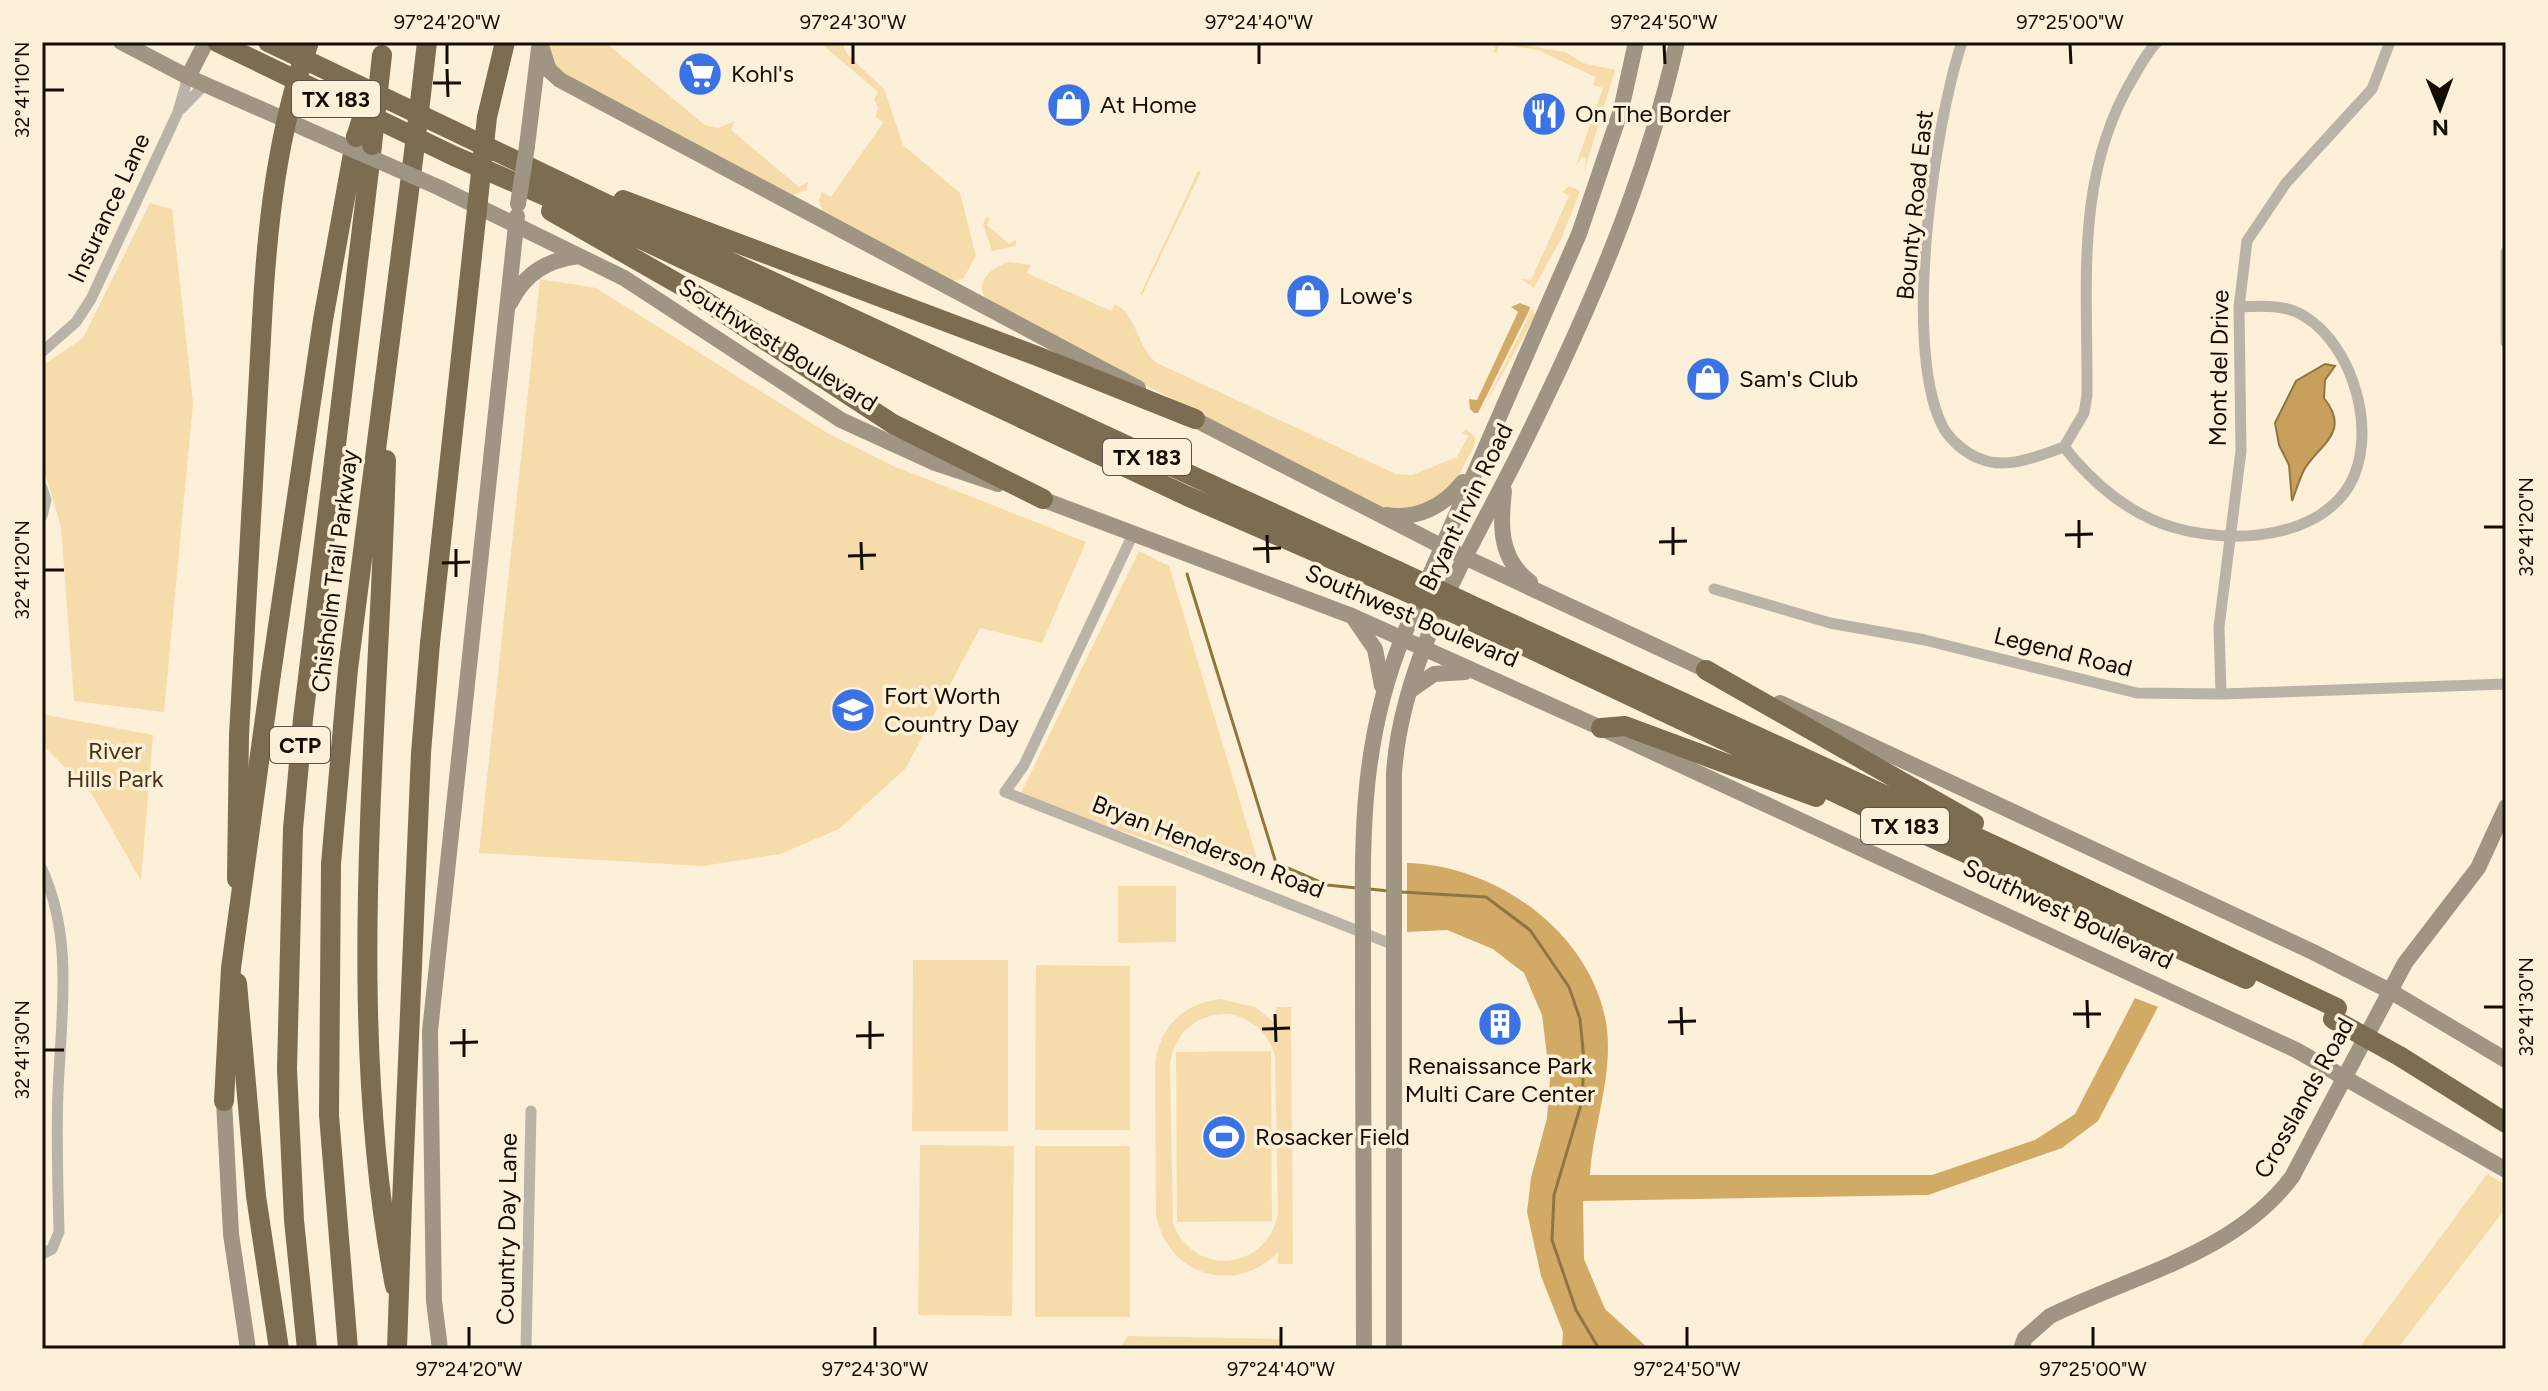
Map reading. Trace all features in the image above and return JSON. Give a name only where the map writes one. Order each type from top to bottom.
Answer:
[{"type":"highway","name":"Southwest Boulevard","points":[[217,42],[454,156],[598,219],[1187,496],[1394,578]]},
{"type":"highway","name":"Southwest Boulevard","points":[[268,42],[1187,476],[1394,578],[2015,855],[2335,1014],[2506,1108]]},
{"type":"highway","points":[[279,1349],[256,1196],[238,988],[238,751],[268,220],[278,157],[309,42]]},
{"type":"highway","name":"Chisholm Trail Parkway","points":[[348,1349],[337,1246],[328,1100],[331,864],[341,732],[427,42]]},
{"type":"highway","points":[[397,1349],[421,753],[487,117],[505,42]]},
{"type":"highway","name":"Chisholm Trail Parkway","points":[[307,1349],[292,1193],[287,1069],[293,829],[356,142],[382,48]]},
{"type":"highway","points":[[224,1101],[231,968],[271,674],[321,334],[356,142]]},
{"type":"highway","points":[[454,156],[684,287],[893,424],[1043,499]]},
{"type":"highway","points":[[543,173],[649,209],[1195,419]]},
{"type":"highway","points":[[389,344],[367,1016],[381,1215],[407,1349]]},
{"type":"highway","name":"Southwest Boulevard","points":[[1482,618],[1908,827],[2335,1014]]},
{"type":"highway","points":[[1706,670],[1998,837],[2015,855]]},
{"type":"highway","points":[[1601,728],[1625,726],[1884,823],[1908,827]]},
{"type":"highway","name":"Southwest Boulevard","points":[[2403,1050],[2506,1123]]},
{"type":"main road","name":"Southwest Boulevard","points":[[121,42],[188,77],[356,142],[440,188],[624,278],[841,420],[935,463],[1134,532],[1352,616],[1425,648],[2131,971],[2347,1076],[2506,1170]]},
{"type":"main road","name":"Bryant Irvin Road","points":[[1364,1349],[1363,865],[1366,774],[1383,691],[1476,464],[1579,234],[1621,110],[1636,42]]},
{"type":"main road","name":"Bryant Irvin Road","points":[[1394,1349],[1395,754],[1407,694],[1466,558],[1506,481],[1616,245],[1655,129],[1677,42]]},
{"type":"main road","points":[[440,1349],[434,1301],[430,1031],[515,225],[540,43]]},
{"type":"main road","points":[[540,43],[549,70],[560,80],[1195,419],[1443,547],[2390,991],[2506,1060]]},
{"type":"main road","points":[[188,77],[202,50]]},
{"type":"main road","points":[[506,311],[515,292],[545,263],[579,256]]},
{"type":"main road","points":[[1377,513],[1404,516],[1430,509],[1450,496],[1476,464]]},
{"type":"main road","points":[[1506,481],[1501,532],[1508,555],[1523,577],[1550,597]]},
{"type":"main road","points":[[1352,616],[1375,649],[1383,691]]},
{"type":"main road","points":[[1407,694],[1417,683],[1434,674],[1451,670],[1482,674]]},
{"type":"main road","name":"Crosslands Road","points":[[2021,1349],[2025,1338],[2050,1316],[2230,1235],[2266,1208],[2292,1177],[2405,963],[2478,868],[2505,818]]},
{"type":"main road","points":[[224,1101],[231,1234],[248,1349]]},
{"type":"main road","points":[[1364,1126],[1394,1126]]},
{"type":"street","name":"Bounty Road East","points":[[1962,42],[1938,159],[1927,249],[1925,356],[1932,399],[1941,425],[1952,439],[1977,458],[1990,463],[2013,461],[2064,447]]},
{"type":"street","points":[[2157,42],[2121,98],[2094,178],[2088,208],[2086,255],[2087,395],[2084,413],[2064,447],[2087,476],[2153,520],[2231,536],[2258,536],[2281,532],[2307,522],[2331,505],[2350,484],[2358,461],[2361,423],[2346,365],[2318,326],[2302,314],[2283,308],[2239,307]]},
{"type":"street","name":"Mont del Drive","points":[[2221,694],[2219,627],[2241,451],[2239,307],[2247,241],[2286,183],[2372,89],[2390,42]]},
{"type":"street","name":"Insurance Lane","points":[[42,352],[76,322],[91,299],[178,112],[188,77]]},
{"type":"street","name":"Insurance Lane","points":[[178,112],[205,84]]},
{"type":"street","points":[[2506,252],[2506,342]]},
{"type":"street","points":[[42,488],[46,500],[42,516]]},
{"type":"street","name":"Bryan Henderson Road","points":[[1134,532],[1024,765],[1005,792],[1394,945]]},
{"type":"street","name":"Legend Road","points":[[1714,589],[1830,623],[1925,640],[2137,693],[2221,694],[2506,684]]},
{"type":"street","points":[[42,869],[63,937],[62,1048],[58,1090],[59,1232],[52,1249],[42,1254]]},
{"type":"street","name":"Country Day Lane","points":[[526,1349],[531,1111]]},
{"type":"green space","points":[[548,42],[605,42],[705,125],[718,128],[735,121],[731,130],[799,187],[808,182],[807,190],[790,196],[560,75],[548,50]]},
{"type":"green space","points":[[819,42],[842,42],[847,54],[884,89],[903,145],[960,193],[976,256],[963,279],[949,281],[823,213],[819,200],[822,192],[831,197],[883,123],[876,117],[878,108],[874,99],[878,92]]},
{"type":"green space","points":[[1497,43],[1565,52],[1583,63],[1615,70],[1584,172],[1586,158],[1582,157],[1576,165],[1603,88],[1593,85],[1595,77],[1538,50],[1499,44],[1497,53],[1493,52]]},
{"type":"green space","points":[[1198,171],[1201,172],[1140,295]]},
{"type":"green space","points":[[1569,186],[1580,191],[1562,237],[1534,288],[1521,279],[1531,280],[1569,196],[1562,192]]},
{"type":"green space","points":[[150,203],[172,209],[193,403],[164,712],[74,701],[61,527],[42,463],[42,366],[83,338]]},
{"type":"green space","points":[[986,217],[990,219],[987,225],[1009,244],[1016,239],[1016,246],[992,251],[983,224]]},
{"type":"green space","points":[[1009,262],[1031,265],[1027,273],[1111,311],[1115,304],[1129,316],[1145,349],[1157,363],[1396,474],[1412,475],[1457,457],[1468,436],[1462,433],[1466,429],[1475,437],[1473,449],[1458,477],[1441,495],[1419,505],[1380,507],[990,304],[982,284],[995,268]]},
{"type":"green space","points":[[540,279],[596,288],[829,434],[891,465],[1086,542],[1042,643],[980,628],[906,768],[839,829],[780,854],[703,866],[479,853]]},
{"type":"green space","points":[[1532,308],[1535,316],[1481,412],[1526,322]]},
{"type":"green space","points":[[1139,551],[1169,566],[1263,878],[1019,797]]},
{"type":"green space","name":"River Hills Park","points":[[42,714],[153,735],[141,881],[93,796],[42,744]]},
{"type":"green space","points":[[1118,886],[1176,886],[1176,942],[1118,943]]},
{"type":"green space","points":[[913,960],[1008,960],[1008,1131],[912,1131]]},
{"type":"green space","points":[[1036,965],[1130,966],[1130,1130],[1035,1130]]},
{"type":"green space","points":[[1220,999],[1255,1007],[1275,1023],[1276,1007],[1291,1007],[1293,1264],[1278,1264],[1278,1252],[1261,1266],[1242,1274],[1223,1276],[1205,1273],[1188,1265],[1173,1252],[1162,1235],[1156,1214],[1157,1053],[1174,1020],[1206,1002]],"holes":[[[1218,1015],[1239,1017],[1259,1029],[1275,1056],[1278,1213],[1271,1232],[1260,1247],[1246,1256],[1229,1260],[1212,1259],[1196,1253],[1183,1241],[1173,1223],[1170,1066],[1176,1044],[1197,1021]]]},
{"type":"green space","name":"Rosacker Field","points":[[1271,1051],[1272,1221],[1177,1222],[1176,1052]]},
{"type":"green space","points":[[920,1145],[1014,1146],[1012,1316],[918,1315]]},
{"type":"green space","points":[[1035,1146],[1130,1146],[1130,1317],[1035,1317]]},
{"type":"green space","points":[[2487,1174],[2506,1185],[2506,1208],[2397,1349],[2358,1349]]},
{"type":"green space","points":[[1128,1336],[1280,1339],[1283,1349],[1119,1349]]},
{"type":"shaded area","points":[[1520,303],[1530,307],[1529,311],[1478,413],[1474,413],[1470,409],[1469,399],[1477,400],[1518,312],[1511,307]]},
{"type":"shaded area","points":[[2325,364],[2335,366],[2325,380],[2324,398],[2332,410],[2334,430],[2304,470],[2292,501],[2289,465],[2279,445],[2275,423],[2296,381]]},
{"type":"shaded area","points":[[1407,863],[1440,867],[1503,889],[1532,908],[1557,930],[1578,956],[1595,985],[1608,1037],[1606,1076],[1590,1175],[1932,1175],[2035,1140],[2075,1114],[2135,998],[2158,1007],[2098,1121],[2062,1148],[1928,1195],[1583,1201],[1584,1259],[1605,1309],[1649,1349],[1562,1349],[1563,1332],[1541,1276],[1527,1212],[1531,1178],[1547,1118],[1550,1079],[1542,1015],[1524,973],[1493,949],[1447,930],[1407,932]]},
{"type":"waterway","points":[[1187,574],[1276,863],[1327,885],[1357,888]]},
{"type":"waterway","points":[[1369,889],[1389,891]]},
{"type":"waterway","points":[[1401,892],[1486,897],[1530,930],[1569,987],[1580,1019],[1584,1060],[1582,1101],[1554,1195],[1552,1240],[1576,1310],[1599,1349]]},
{"type":"place","name":"Kohl's","points":[[700,74]]},
{"type":"place","name":"At Home","points":[[1069,105]]},
{"type":"place","name":"On The Border","points":[[1544,114]]},
{"type":"place","name":"Lowe's","points":[[1308,296]]},
{"type":"place","name":"Sam's Club","points":[[1708,379]]},
{"type":"place","name":"Fort Worth Country Day","points":[[853,710]]},
{"type":"place","name":"Renaissance Park Multi Care Center","points":[[1500,1024]]},
{"type":"place","name":"Rosacker Field","points":[[1224,1137]]}]
